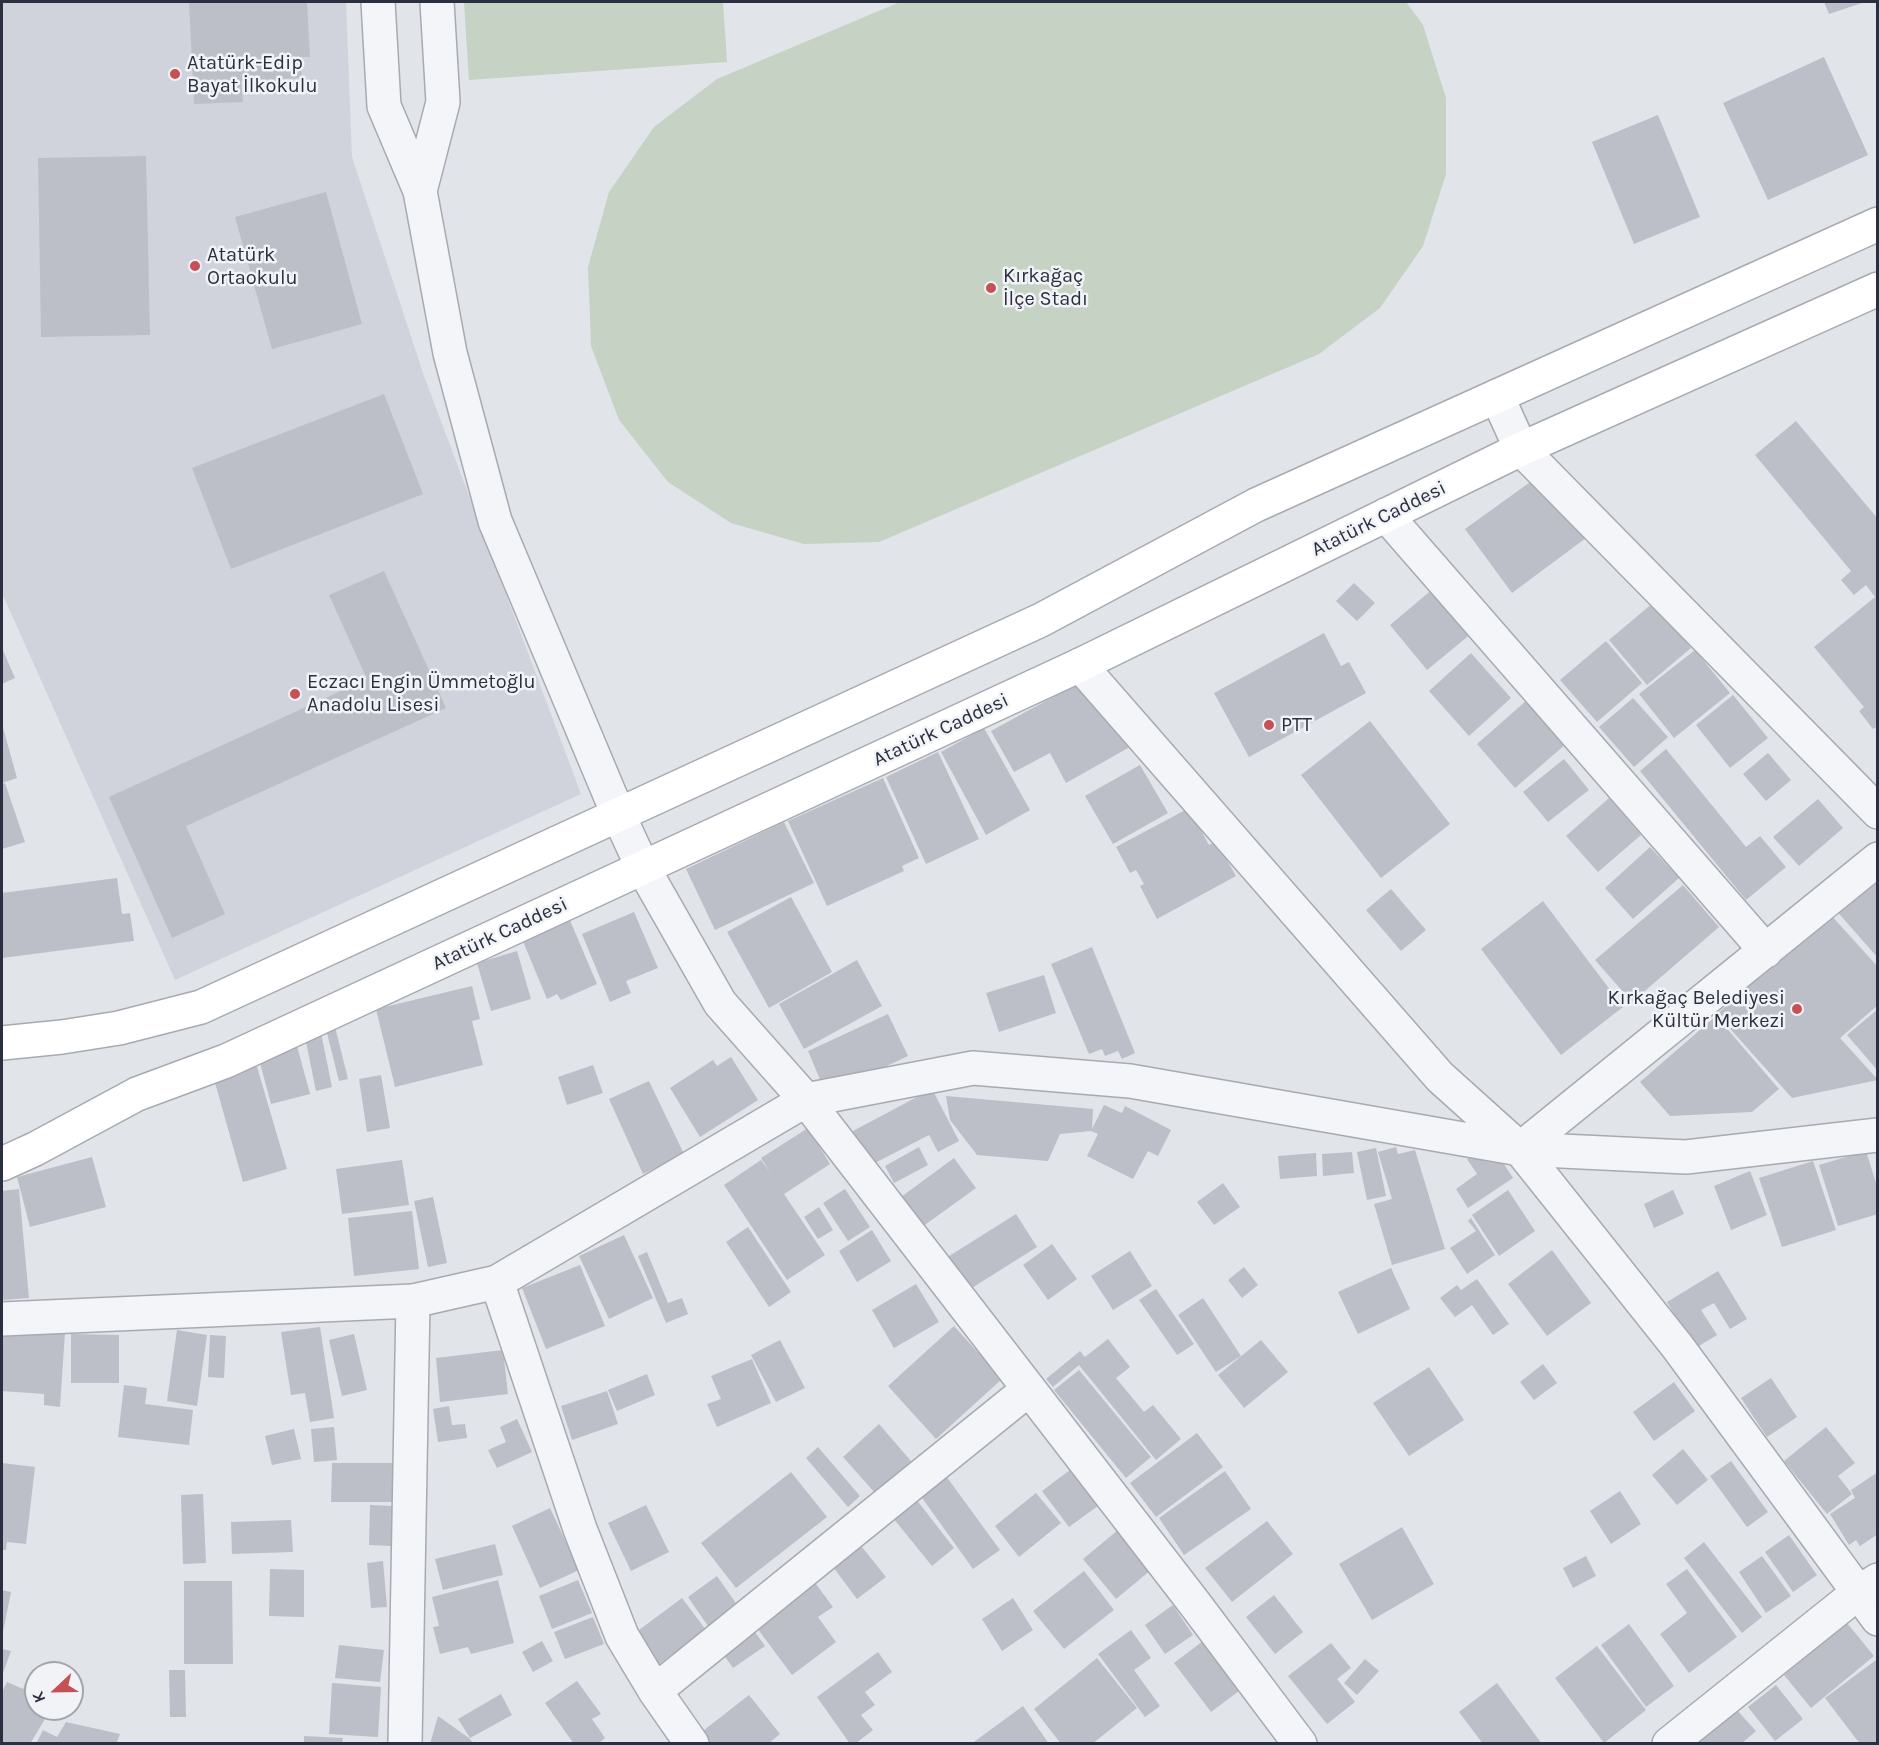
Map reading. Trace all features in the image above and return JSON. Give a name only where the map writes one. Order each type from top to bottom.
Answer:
[{"type":"main road","points":[[2,1043],[119,1028],[201,1007],[1041,620],[1256,506],[1878,224]]},
{"type":"main road","name":"Atatürk Caddesi","points":[[2,1164],[35,1149],[137,1094],[226,1060],[643,868],[1080,665],[1521,449],[1878,289]]},
{"type":"street","points":[[378,2],[384,106],[420,191],[450,353],[495,521],[618,814],[643,868],[720,1003],[806,1100],[1300,1743]]},
{"type":"street","points":[[420,191],[443,102],[437,2]]},
{"type":"street","points":[[1497,396],[1521,449],[1878,812]]},
{"type":"street","points":[[1386,515],[1766,951]]},
{"type":"street","points":[[1080,665],[1440,1077],[1520,1149],[1868,1586],[1878,1618]]},
{"type":"street","points":[[1520,1149],[1878,860]]},
{"type":"street","points":[[2,1319],[413,1301],[497,1282],[806,1100],[973,1068],[1130,1081],[1520,1149],[1686,1157],[1878,1135]]},
{"type":"street","points":[[497,1282],[580,1529],[622,1636],[655,1691],[692,1743]]},
{"type":"street","points":[[405,1743],[413,1301]]},
{"type":"street","points":[[655,1691],[1029,1389]]},
{"type":"street","points":[[1669,1743],[1868,1586]]},
{"type":"shaded area","points":[[2,2],[346,2],[352,157],[424,376],[581,794],[175,980],[2,593]]},
{"type":"green space","points":[[464,2],[723,2],[727,62],[469,80]]},
{"type":"green space","name":"Kırkağaç İlçe Stadı","points":[[900,2],[1406,2],[1423,25],[1446,98],[1446,174],[1423,246],[1380,308],[1319,354],[879,542],[804,544],[731,523],[668,482],[619,420],[591,346],[588,267],[609,192],[654,127],[717,79]]},
{"type":"building","points":[[189,2],[307,2],[310,57],[300,57],[302,78],[241,81],[243,102],[194,104]]},
{"type":"building","points":[[1824,2],[1865,2],[1829,14]]},
{"type":"building","points":[[1824,57],[1868,155],[1768,200],[1723,103]]},
{"type":"building","points":[[1658,115],[1700,217],[1634,244],[1592,142]]},
{"type":"building","points":[[146,156],[150,335],[41,337],[38,158]]},
{"type":"building","points":[[326,192],[362,324],[272,349],[235,217]]},
{"type":"building","points":[[384,394],[423,494],[231,569],[192,468]]},
{"type":"building","points":[[1796,421],[1878,519],[1878,726],[1873,729],[1859,711],[1864,707],[1814,647],[1875,597],[1866,585],[1854,595],[1841,580],[1851,571],[1755,455]]},
{"type":"building","points":[[1540,475],[1586,538],[1512,593],[1465,529]]},
{"type":"building","points":[[384,571],[446,708],[186,826],[225,914],[172,938],[109,797],[367,679],[329,595]]},
{"type":"building","points":[[1354,583],[1375,603],[1357,621],[1336,601]]},
{"type":"building","points":[[1434,588],[1472,633],[1427,670],[1390,625]]},
{"type":"building","points":[[1654,602],[1691,648],[1647,685],[1609,640]]},
{"type":"building","name":"PTT","points":[[1324,633],[1341,666],[1349,662],[1366,693],[1249,757],[1214,693]]},
{"type":"building","points":[[1606,641],[1642,683],[1597,722],[1560,680]]},
{"type":"building","points":[[2,648],[15,678],[2,684]]},
{"type":"building","points":[[1695,650],[1730,693],[1674,738],[1639,694]]},
{"type":"building","points":[[1471,653],[1511,698],[1469,736],[1429,691]]},
{"type":"building","points":[[1082,681],[1137,743],[1066,783],[1050,753],[1014,772],[991,731]]},
{"type":"building","points":[[1733,695],[1768,738],[1730,768],[1696,725]]},
{"type":"building","points":[[1633,698],[1668,737],[1634,767],[1599,727]]},
{"type":"building","points":[[1527,700],[1566,744],[1515,788],[1477,744]]},
{"type":"building","points":[[1370,721],[1450,824],[1381,878],[1301,775]]},
{"type":"building","points":[[2,724],[17,778],[2,783]]},
{"type":"building","points":[[984,728],[1030,810],[986,835],[941,752]]},
{"type":"building","points":[[1666,749],[1746,847],[1760,836],[1786,867],[1746,900],[1640,771]]},
{"type":"building","points":[[938,752],[979,839],[926,864],[886,777]]},
{"type":"building","points":[[1768,753],[1791,780],[1766,801],[1743,774]]},
{"type":"building","points":[[1564,759],[1589,790],[1548,822],[1523,792]]},
{"type":"building","points":[[1140,765],[1168,813],[1113,844],[1085,796]]},
{"type":"building","points":[[883,778],[919,858],[902,866],[904,871],[827,906],[788,821]]},
{"type":"building","points":[[5,783],[25,842],[2,849],[2,784]]},
{"type":"building","points":[[1609,798],[1641,835],[1598,872],[1566,836]]},
{"type":"building","points":[[1818,799],[1843,828],[1799,866],[1773,837]]},
{"type":"building","points":[[1189,808],[1209,845],[1216,841],[1236,876],[1157,919],[1140,886],[1144,884],[1136,870],[1130,873],[1116,847]]},
{"type":"building","points":[[784,822],[814,883],[715,930],[686,869]]},
{"type":"building","points":[[1650,847],[1679,878],[1633,919],[1605,888]]},
{"type":"building","points":[[1878,872],[1878,958],[1834,908]]},
{"type":"building","points":[[117,878],[122,914],[130,913],[134,941],[2,958],[2,893]]},
{"type":"building","points":[[1683,885],[1719,927],[1632,1002],[1595,960]]},
{"type":"building","points":[[1391,889],[1426,930],[1401,951],[1366,910]]},
{"type":"building","points":[[791,897],[832,972],[769,1008],[727,932]]},
{"type":"building","points":[[1543,901],[1623,1007],[1561,1055],[1481,949]]},
{"type":"building","points":[[634,912],[658,968],[626,981],[631,993],[610,1002],[582,934]]},
{"type":"building","name":"Kırkağaç Belediyesi Kültür Merkezi","points":[[1830,914],[1878,967],[1878,1005],[1840,1038],[1878,1080],[1792,1098],[1717,1014]]},
{"type":"building","points":[[569,918],[597,984],[561,1000],[557,994],[547,999],[522,939]]},
{"type":"building","points":[[1092,947],[1135,1053],[1122,1059],[1118,1051],[1105,1056],[1102,1049],[1089,1054],[1051,964]]},
{"type":"building","points":[[517,951],[531,999],[491,1011],[477,963]]},
{"type":"building","points":[[857,960],[882,1006],[804,1049],[779,1004]]},
{"type":"building","points":[[1044,975],[1056,1013],[999,1032],[986,993]]},
{"type":"building","points":[[472,986],[480,1019],[472,1021],[483,1065],[395,1087],[376,1009]]},
{"type":"building","points":[[1878,1009],[1878,1071],[1847,1035]]},
{"type":"building","points":[[888,1014],[908,1056],[836,1090],[822,1084],[808,1051]]},
{"type":"building","points":[[1716,1016],[1779,1089],[1752,1112],[1670,1116],[1640,1082]]},
{"type":"building","points":[[335,1027],[348,1079],[339,1081],[326,1029]]},
{"type":"building","points":[[321,1033],[332,1087],[316,1091],[305,1037]]},
{"type":"building","points":[[296,1042],[310,1094],[271,1104],[257,1052]]},
{"type":"building","points":[[731,1057],[758,1100],[700,1137],[670,1088],[713,1060],[717,1066]]},
{"type":"building","points":[[255,1060],[287,1169],[243,1182],[212,1072]]},
{"type":"building","points":[[593,1065],[603,1093],[567,1105],[558,1077]]},
{"type":"building","points":[[381,1075],[390,1128],[367,1132],[359,1079]]},
{"type":"building","points":[[649,1081],[684,1154],[643,1174],[609,1099]]},
{"type":"building","points":[[932,1089],[959,1141],[938,1152],[929,1135],[871,1165],[853,1131]]},
{"type":"building","points":[[946,1096],[1093,1109],[1092,1129],[1104,1105],[1122,1113],[1125,1106],[1171,1130],[1158,1156],[1148,1151],[1133,1179],[1087,1156],[1098,1134],[1091,1131],[1060,1134],[1048,1161],[977,1155],[950,1120]]},
{"type":"building","points":[[808,1128],[830,1164],[784,1194],[825,1255],[787,1280],[724,1185],[761,1160],[770,1172],[761,1158]]},
{"type":"building","points":[[919,1147],[928,1165],[894,1183],[885,1166]]},
{"type":"building","points":[[1396,1147],[1398,1154],[1415,1150],[1445,1249],[1392,1265],[1374,1204],[1392,1199],[1378,1152]]},
{"type":"building","points":[[1376,1148],[1386,1196],[1367,1200],[1357,1152]]},
{"type":"building","points":[[1481,1151],[1488,1162],[1498,1155],[1513,1178],[1468,1208],[1456,1189],[1477,1174],[1467,1159]]},
{"type":"building","points":[[1866,1151],[1878,1189],[1878,1214],[1838,1226],[1819,1165]]},
{"type":"building","points":[[1352,1152],[1354,1173],[1323,1176],[1322,1154]]},
{"type":"building","points":[[1316,1153],[1317,1176],[1280,1179],[1278,1156]]},
{"type":"building","points":[[92,1157],[106,1207],[30,1227],[17,1177]]},
{"type":"building","points":[[954,1158],[976,1188],[922,1227],[901,1197]]},
{"type":"building","points":[[402,1160],[409,1205],[342,1214],[336,1169]]},
{"type":"building","points":[[1813,1161],[1836,1230],[1782,1247],[1759,1178]]},
{"type":"building","points":[[1750,1171],[1767,1215],[1731,1230],[1714,1186]]},
{"type":"building","points":[[1223,1183],[1240,1207],[1214,1225],[1197,1202]]},
{"type":"building","points":[[19,1189],[29,1298],[2,1300],[2,1191]]},
{"type":"building","points":[[845,1189],[870,1227],[848,1241],[823,1203]]},
{"type":"building","points":[[1508,1190],[1535,1231],[1499,1256],[1472,1215]]},
{"type":"building","points":[[1673,1190],[1684,1214],[1654,1228],[1644,1204]]},
{"type":"building","points":[[433,1197],[447,1263],[428,1267],[414,1201]]},
{"type":"building","points":[[819,1207],[833,1230],[818,1239],[804,1217]]},
{"type":"building","points":[[412,1211],[419,1269],[354,1276],[348,1218]]},
{"type":"building","points":[[1016,1214],[1037,1247],[967,1291],[946,1258]]},
{"type":"building","points":[[1471,1218],[1495,1255],[1467,1274],[1450,1248],[1476,1231],[1468,1221]]},
{"type":"building","points":[[748,1227],[791,1292],[769,1307],[726,1242]]},
{"type":"building","points":[[872,1230],[891,1261],[857,1282],[839,1251]]},
{"type":"building","points":[[624,1235],[653,1298],[609,1319],[579,1256]]},
{"type":"building","points":[[1052,1244],[1077,1279],[1048,1300],[1023,1265]]},
{"type":"building","points":[[1552,1250],[1591,1303],[1547,1336],[1508,1284]]},
{"type":"building","points":[[1130,1251],[1152,1286],[1113,1310],[1091,1276]]},
{"type":"building","points":[[647,1252],[668,1303],[682,1298],[688,1314],[666,1323],[638,1256]]},
{"type":"building","points":[[580,1265],[605,1326],[546,1349],[522,1288]]},
{"type":"building","points":[[1244,1267],[1258,1285],[1242,1298],[1228,1280]]},
{"type":"building","points":[[1391,1268],[1410,1309],[1358,1334],[1338,1292]]},
{"type":"building","points":[[1718,1271],[1747,1319],[1730,1329],[1714,1303],[1701,1310],[1717,1335],[1694,1349],[1667,1302]]},
{"type":"building","points":[[1477,1279],[1509,1324],[1493,1335],[1472,1305],[1455,1317],[1440,1298],[1457,1285],[1461,1290]]},
{"type":"building","points":[[916,1284],[939,1322],[894,1348],[872,1310]]},
{"type":"building","points":[[1156,1289],[1194,1344],[1177,1355],[1139,1300]]},
{"type":"building","points":[[1203,1298],[1241,1356],[1216,1372],[1178,1315]]},
{"type":"building","points":[[954,1326],[1002,1379],[936,1439],[888,1386]]},
{"type":"building","points":[[320,1327],[334,1418],[310,1422],[305,1393],[291,1395],[281,1332]]},
{"type":"building","points":[[177,1330],[207,1335],[197,1406],[167,1401]]},
{"type":"building","points":[[65,1332],[60,1407],[44,1405],[44,1394],[2,1391],[2,1333]]},
{"type":"building","points":[[71,1334],[119,1335],[119,1383],[71,1383]]},
{"type":"building","points":[[354,1334],[367,1390],[342,1396],[329,1340]]},
{"type":"building","points":[[210,1335],[226,1336],[224,1378],[208,1377]]},
{"type":"building","points":[[1108,1339],[1130,1367],[1116,1378],[1144,1412],[1153,1405],[1181,1439],[1156,1460],[1079,1365],[1053,1387],[1046,1379],[1080,1351],[1085,1357]]},
{"type":"building","points":[[780,1340],[805,1388],[776,1402],[751,1355]]},
{"type":"building","points":[[1261,1340],[1288,1372],[1244,1408],[1218,1375]]},
{"type":"building","points":[[503,1350],[508,1394],[440,1402],[436,1358]]},
{"type":"building","points":[[752,1359],[771,1403],[717,1427],[707,1404],[721,1399],[711,1376]]},
{"type":"building","points":[[1543,1364],[1557,1383],[1534,1400],[1520,1382]]},
{"type":"building","points":[[1429,1367],[1464,1420],[1409,1456],[1373,1403]]},
{"type":"building","points":[[1079,1370],[1151,1457],[1126,1478],[1054,1390]]},
{"type":"building","points":[[647,1374],[655,1395],[617,1411],[608,1390]]},
{"type":"building","points":[[1771,1378],[1797,1417],[1767,1437],[1741,1398]]},
{"type":"building","points":[[1674,1382],[1695,1411],[1654,1441],[1633,1412]]},
{"type":"building","points":[[124,1385],[147,1388],[145,1404],[193,1410],[189,1445],[118,1437]]},
{"type":"building","points":[[607,1391],[618,1424],[572,1440],[561,1406]]},
{"type":"building","points":[[449,1406],[452,1425],[465,1424],[467,1438],[438,1442],[433,1409]]},
{"type":"building","points":[[517,1419],[532,1452],[497,1468],[488,1450],[506,1442],[500,1427]]},
{"type":"building","points":[[879,1424],[911,1461],[875,1493],[843,1457]]},
{"type":"building","points":[[334,1427],[337,1460],[314,1462],[311,1429]]},
{"type":"building","points":[[1826,1427],[1855,1463],[1838,1476],[1852,1494],[1827,1514],[1784,1461]]},
{"type":"building","points":[[294,1429],[301,1459],[272,1465],[265,1436]]},
{"type":"building","points":[[1197,1433],[1223,1467],[1156,1517],[1130,1483]]},
{"type":"building","points":[[818,1447],[860,1496],[848,1507],[806,1458]]},
{"type":"building","points":[[1683,1449],[1708,1480],[1677,1505],[1652,1475]]},
{"type":"building","points":[[1731,1461],[1768,1512],[1747,1527],[1710,1476]]},
{"type":"building","points":[[2,1463],[35,1467],[26,1544],[7,1542],[6,1550],[2,1550]]},
{"type":"building","points":[[332,1463],[396,1463],[397,1502],[331,1502]]},
{"type":"building","points":[[1074,1467],[1102,1503],[1069,1527],[1042,1491]]},
{"type":"building","points":[[1225,1471],[1251,1509],[1184,1555],[1159,1518]]},
{"type":"building","points":[[791,1472],[827,1517],[736,1588],[701,1543]]},
{"type":"building","points":[[1878,1472],[1878,1534],[1860,1546],[1856,1540],[1849,1545],[1830,1514],[1855,1498],[1851,1490]]},
{"type":"building","points":[[946,1476],[1000,1550],[973,1569],[920,1495]]},
{"type":"building","points":[[1620,1491],[1641,1524],[1611,1544],[1590,1511]]},
{"type":"building","points":[[1036,1493],[1061,1523],[1019,1557],[995,1526]]},
{"type":"building","points":[[203,1494],[206,1563],[183,1564],[181,1495]]},
{"type":"building","points":[[916,1499],[954,1548],[932,1566],[893,1518]]},
{"type":"building","points":[[370,1505],[393,1506],[391,1546],[369,1545]]},
{"type":"building","points":[[646,1505],[669,1552],[631,1571],[608,1523]]},
{"type":"building","points":[[550,1508],[579,1570],[540,1588],[512,1526]]},
{"type":"building","points":[[291,1520],[293,1552],[232,1554],[231,1522]]},
{"type":"building","points":[[1267,1521],[1293,1554],[1232,1602],[1205,1568]]},
{"type":"building","points":[[1402,1527],[1434,1584],[1372,1620],[1339,1564]]},
{"type":"building","points":[[1118,1530],[1151,1570],[1116,1599],[1083,1559]]},
{"type":"building","points":[[1789,1535],[1817,1575],[1793,1592],[1765,1552]]},
{"type":"building","points":[[858,1542],[886,1577],[857,1599],[830,1563]]},
{"type":"building","points":[[1704,1542],[1762,1617],[1742,1633],[1684,1558]]},
{"type":"building","points":[[495,1544],[503,1575],[443,1590],[435,1559]]},
{"type":"building","points":[[1586,1556],[1596,1576],[1573,1588],[1563,1568]]},
{"type":"building","points":[[1762,1556],[1791,1596],[1766,1613],[1739,1572]]},
{"type":"building","points":[[383,1561],[387,1607],[371,1608],[367,1563]]},
{"type":"building","points":[[270,1569],[304,1570],[304,1617],[269,1616]]},
{"type":"building","points":[[1687,1569],[1737,1637],[1689,1673],[1660,1634],[1687,1613],[1666,1584]]},
{"type":"building","points":[[1084,1571],[1114,1610],[1064,1649],[1033,1611]]},
{"type":"building","points":[[717,1576],[740,1609],[710,1629],[688,1597]]},
{"type":"building","points":[[498,1580],[514,1643],[471,1654],[468,1647],[440,1654],[433,1627],[439,1626],[432,1597]]},
{"type":"building","points":[[578,1580],[592,1613],[552,1629],[539,1596]]},
{"type":"building","points":[[813,1580],[833,1607],[818,1617],[836,1642],[792,1675],[754,1624]]},
{"type":"building","points":[[184,1581],[232,1581],[233,1664],[184,1664]]},
{"type":"building","points":[[2,1590],[11,1592],[3,1632],[2,1632]]},
{"type":"building","points":[[1274,1595],[1303,1632],[1275,1654],[1246,1617]]},
{"type":"building","points":[[682,1598],[706,1630],[659,1664],[635,1633]]},
{"type":"building","points":[[1013,1598],[1033,1630],[1002,1651],[982,1619]]},
{"type":"building","points":[[1173,1605],[1193,1635],[1165,1654],[1145,1625]]},
{"type":"building","points":[[593,1617],[604,1644],[565,1659],[554,1632]]},
{"type":"building","points":[[1847,1623],[1874,1656],[1811,1708],[1784,1675]]},
{"type":"building","points":[[1629,1624],[1674,1686],[1646,1707],[1601,1645]]},
{"type":"building","points":[[750,1625],[765,1646],[733,1668],[718,1647]]},
{"type":"building","points":[[1131,1630],[1151,1658],[1134,1670],[1160,1706],[1145,1717],[1098,1654]]},
{"type":"building","points":[[542,1641],[553,1661],[533,1672],[522,1652]]},
{"type":"building","points":[[1203,1641],[1239,1691],[1211,1712],[1174,1663]]},
{"type":"building","points":[[1331,1643],[1351,1668],[1337,1679],[1355,1702],[1327,1724],[1288,1676]]},
{"type":"building","points":[[339,1645],[384,1650],[380,1682],[335,1678]]},
{"type":"building","points":[[1597,1646],[1646,1710],[1604,1743],[1555,1678]]},
{"type":"building","points":[[2,1649],[11,1651],[2,1676]]},
{"type":"building","points":[[878,1652],[892,1672],[865,1692],[875,1705],[861,1715],[873,1730],[855,1744],[850,1744],[817,1697]]},
{"type":"building","points":[[1097,1658],[1137,1708],[1092,1744],[1061,1744],[1034,1709]]},
{"type":"building","points":[[1365,1659],[1379,1671],[1357,1695],[1344,1683]]},
{"type":"building","points":[[1876,1660],[1878,1744],[1860,1744],[1825,1698]]},
{"type":"building","points":[[169,1670],[185,1670],[186,1717],[170,1717]]},
{"type":"building","points":[[577,1681],[601,1714],[592,1719],[605,1738],[598,1744],[574,1744],[545,1703]]},
{"type":"building","points":[[7,1682],[23,1689],[24,1687],[24,1721],[44,1721],[30,1744],[2,1744],[2,1692]]},
{"type":"building","points":[[332,1683],[381,1687],[378,1737],[329,1734]]},
{"type":"building","points":[[1497,1683],[1542,1744],[1483,1744],[1459,1712]]},
{"type":"building","points":[[1776,1685],[1803,1719],[1775,1741],[1748,1707]]},
{"type":"building","points":[[501,1694],[512,1715],[470,1738],[458,1719]]},
{"type":"building","points":[[749,1695],[780,1734],[768,1744],[707,1744],[699,1734]]},
{"type":"building","points":[[1023,1706],[1049,1744],[971,1744]]},
{"type":"building","points":[[1736,1709],[1756,1731],[1741,1744],[1697,1744]]},
{"type":"building","points":[[438,1716],[469,1738],[474,1744],[430,1744]]},
{"type":"building","points":[[66,1722],[120,1734],[116,1744],[36,1744],[43,1730],[57,1737]]},
{"type":"building","points":[[304,1736],[343,1738],[342,1744],[304,1744]]},
{"type":"place","name":"Atatürk-Edip Bayat İlkokulu","points":[[175,74]]},
{"type":"place","name":"Atatürk Ortaokulu","points":[[195,266]]},
{"type":"place","name":"Kırkağaç İlçe Stadı","points":[[991,288]]},
{"type":"place","name":"Eczacı Engin Ümmetoğlu Anadolu Lisesi","points":[[295,694]]},
{"type":"place","name":"PTT","points":[[1269,725]]},
{"type":"place","name":"Kırkağaç Belediyesi Kültür Merkezi","points":[[1797,1009]]}]
